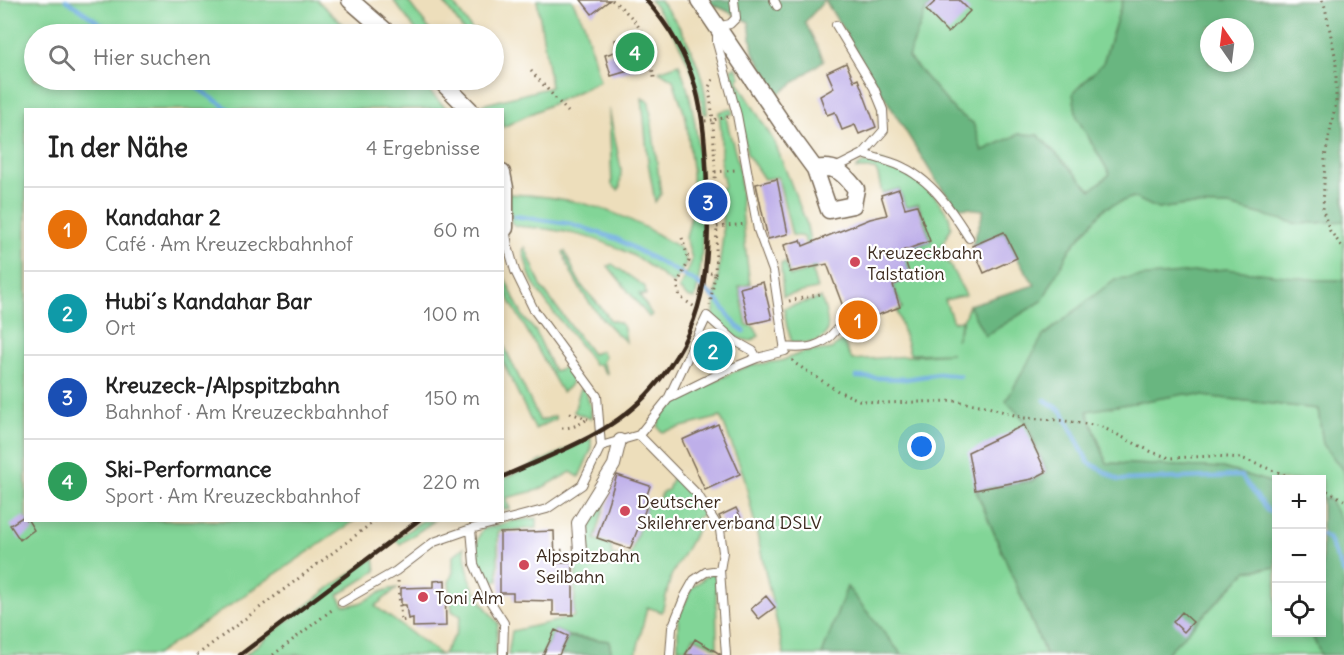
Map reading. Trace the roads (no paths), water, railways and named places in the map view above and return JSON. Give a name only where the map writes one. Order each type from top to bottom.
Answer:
[{"type":"street","points":[[350,0],[378,24]]},
{"type":"street","points":[[699,0],[786,130],[815,169],[829,210],[853,205],[856,189],[846,177],[828,166],[815,169]]},
{"type":"street","points":[[450,90],[468,108]]},
{"type":"street","points":[[504,190],[505,228]]},
{"type":"street","points":[[580,550],[578,523],[614,465],[620,440]]},
{"type":"lane","points":[[734,0],[736,18],[730,24],[717,27],[717,44],[733,97],[756,223],[773,271],[785,349]]},
{"type":"lane","points":[[834,168],[863,154],[884,130],[883,110],[874,88],[836,25]]},
{"type":"lane","points":[[863,154],[891,162],[928,183],[949,208],[969,238]]},
{"type":"lane","points":[[504,520],[547,509],[582,485],[601,446],[597,396],[534,310],[515,271],[507,246],[505,228]]},
{"type":"lane","points":[[601,446],[639,435],[668,399],[707,316],[735,340],[753,351],[757,358]]},
{"type":"lane","points":[[668,399],[725,370],[757,358],[785,349],[817,345],[828,341],[836,330]]},
{"type":"lane","points":[[639,435],[698,495],[720,530],[723,552],[720,570],[726,655]]},
{"type":"lane","points":[[342,602],[397,570],[434,542],[498,522]]},
{"type":"lane","points":[[471,529],[474,564],[490,600],[504,622],[502,655]]},
{"type":"lane","points":[[669,655],[672,628],[694,580],[706,572],[720,570]]},
{"type":"waterway","points":[[66,0],[101,24]]},
{"type":"waterway","points":[[200,90],[227,108]]},
{"type":"waterway","points":[[514,216],[571,224],[617,239],[696,282],[718,301],[737,326],[744,331]]},
{"type":"waterway","points":[[856,377],[906,379],[939,374],[960,376]]},
{"type":"waterway","points":[[1045,400],[1062,411],[1088,462],[1119,480],[1241,476],[1272,513]]},
{"type":"waterway","points":[[1326,537],[1344,573]]},
{"type":"railway","points":[[504,476],[601,431],[636,405],[670,366],[684,343],[694,319],[701,294],[707,243],[704,133],[688,65],[664,22],[646,0]]},
{"type":"railway","points":[[240,655],[416,522]]},
{"type":"place","name":"Ski-Performance","points":[[635,52]]},
{"type":"place","name":"Kreuzeck-/Alpspitzbahn","points":[[708,202]]},
{"type":"place","name":"Kreuzeckbahn Talstation","points":[[855,262]]},
{"type":"place","name":"Kandahar 2","points":[[858,320]]},
{"type":"place","name":"Hubi´s Kandahar Bar","points":[[713,351]]},
{"type":"place","name":"Deutscher Skilehrerverband DSLV","points":[[625,511]]},
{"type":"place","name":"Alpspitzbahn Seilbahn","points":[[524,565]]},
{"type":"place","name":"Toni Alm","points":[[423,597]]}]
